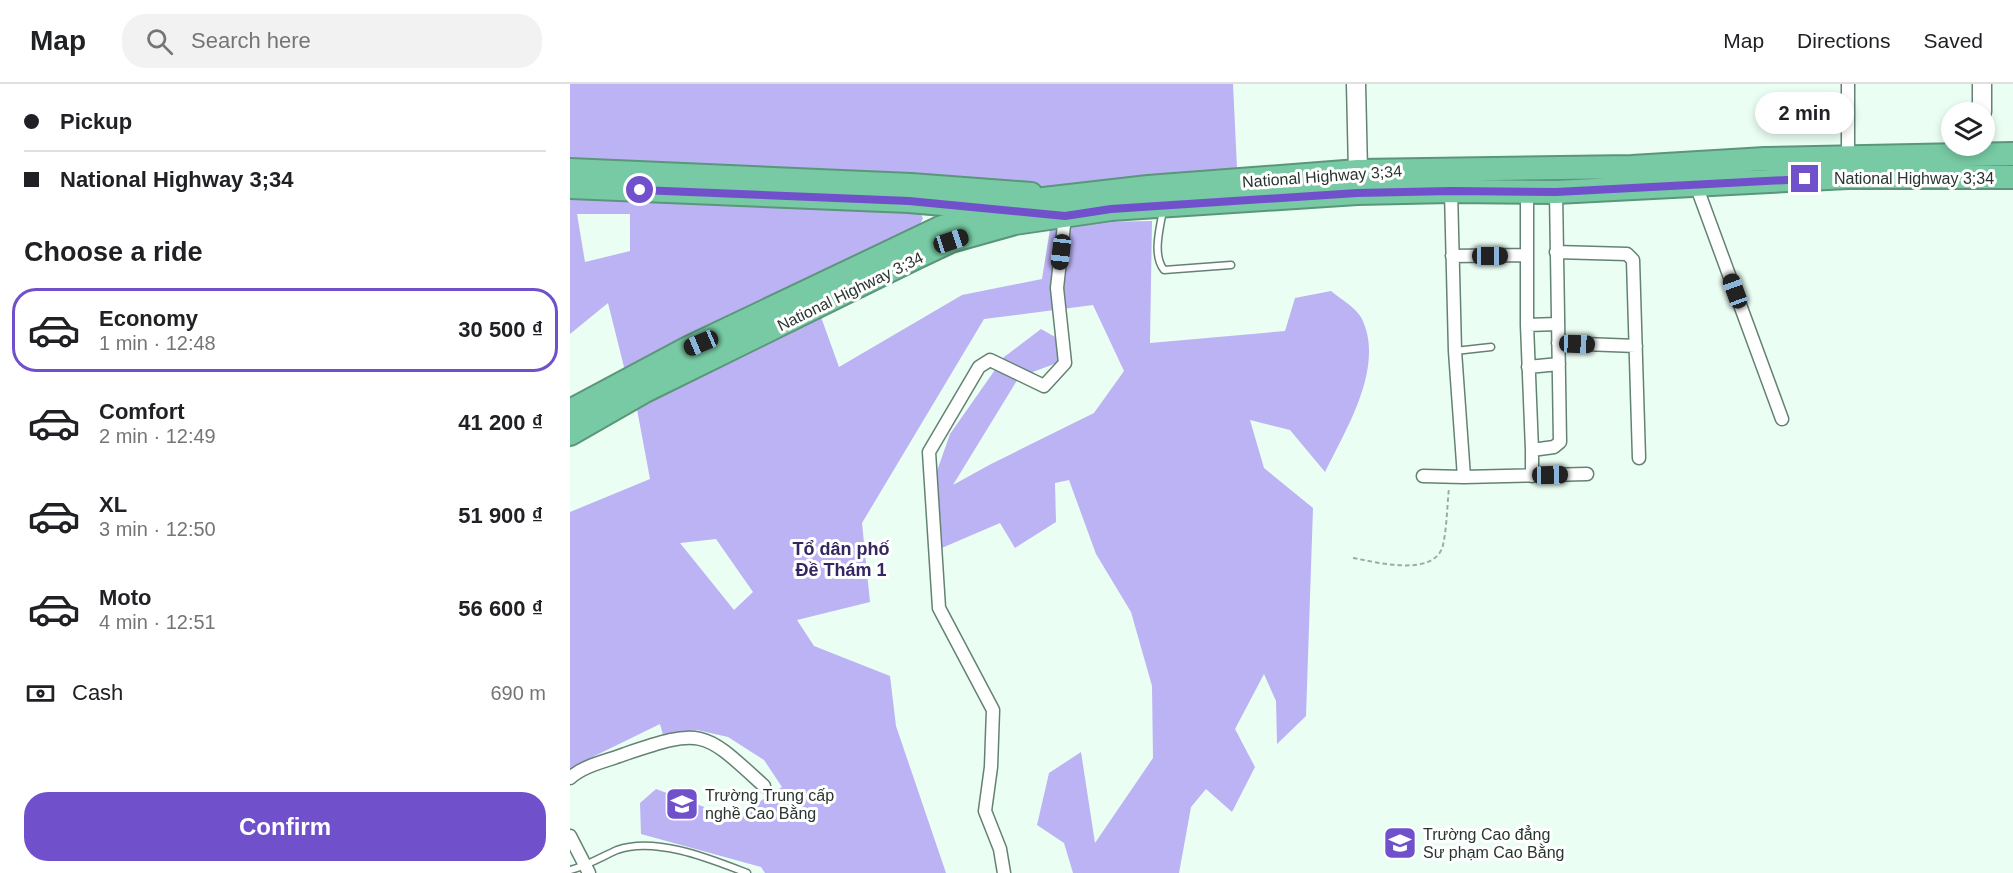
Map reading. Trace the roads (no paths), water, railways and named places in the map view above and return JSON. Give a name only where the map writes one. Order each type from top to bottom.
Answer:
[{"type":"highway","name":"National Highway 3;34","points":[[1065,206],[1111,209],[1357,193],[1556,192],[1695,174],[1848,158],[1941,152]]},
{"type":"highway","name":"National Highway 3;34","points":[[1995,152],[2013,154]]},
{"type":"highway","points":[[1958,177],[1975,156]]},
{"type":"highway","name":"National Highway 3;34","points":[[570,434],[645,391],[951,241],[1065,206],[1148,187],[1358,171],[1632,167],[1695,174],[2013,177]]},
{"type":"highway","points":[[570,170],[1065,206]]},
{"type":"highway","points":[[1357,193],[1358,171]]},
{"type":"highway","points":[[570,187],[910,193],[999,209],[1065,206]]},
{"type":"highway","points":[[910,193],[928,216],[924,230],[911,242]]},
{"type":"highway","name":"National Highway 3;34","points":[[570,411],[688,348],[942,227],[999,209]]},
{"type":"street","points":[[1356,84],[1358,171]]},
{"type":"street","points":[[1848,84],[1848,158]]},
{"type":"street","points":[[1982,84],[1982,102]]},
{"type":"street","points":[[1695,174],[1782,419]]},
{"type":"street","points":[[1451,191],[1455,351],[1464,477]]},
{"type":"street","points":[[1527,192],[1527,326],[1532,476]]},
{"type":"street","points":[[1532,450],[1554,447],[1560,442],[1556,192]]},
{"type":"street","points":[[1004,873],[1000,849],[985,811],[991,767],[993,710],[939,608],[928,452],[979,367],[990,360],[1044,386],[1065,363],[1057,288],[1065,206]]},
{"type":"street","points":[[1556,252],[1627,254],[1635,263],[1639,458]]},
{"type":"street","points":[[1452,256],[1527,255]]},
{"type":"street","points":[[1527,326],[1558,324]]},
{"type":"street","points":[[1558,343],[1636,346]]},
{"type":"street","points":[[1528,367],[1558,364]]},
{"type":"street","points":[[1423,476],[1587,474]]},
{"type":"street","points":[[570,778],[594,765],[669,739],[696,737],[718,746],[764,786]]},
{"type":"street","points":[[570,836],[587,870]]},
{"type":"lane","points":[[1163,206],[1158,247],[1160,265],[1164,270],[1231,265]]},
{"type":"lane","points":[[1455,351],[1491,347]]},
{"type":"lane","points":[[570,870],[587,870],[618,850],[640,845],[668,847],[747,873]]},
{"type":"place","name":"Trường Trung cấp nghề Cao Bằng","points":[[682,804]]},
{"type":"place","name":"Trường Cao đẳng Sư phạm Cao Bằng","points":[[1400,843]]},
{"type":"district","name":"Tổ dân phố Đề Thám 1","points":[[841,559]]}]
